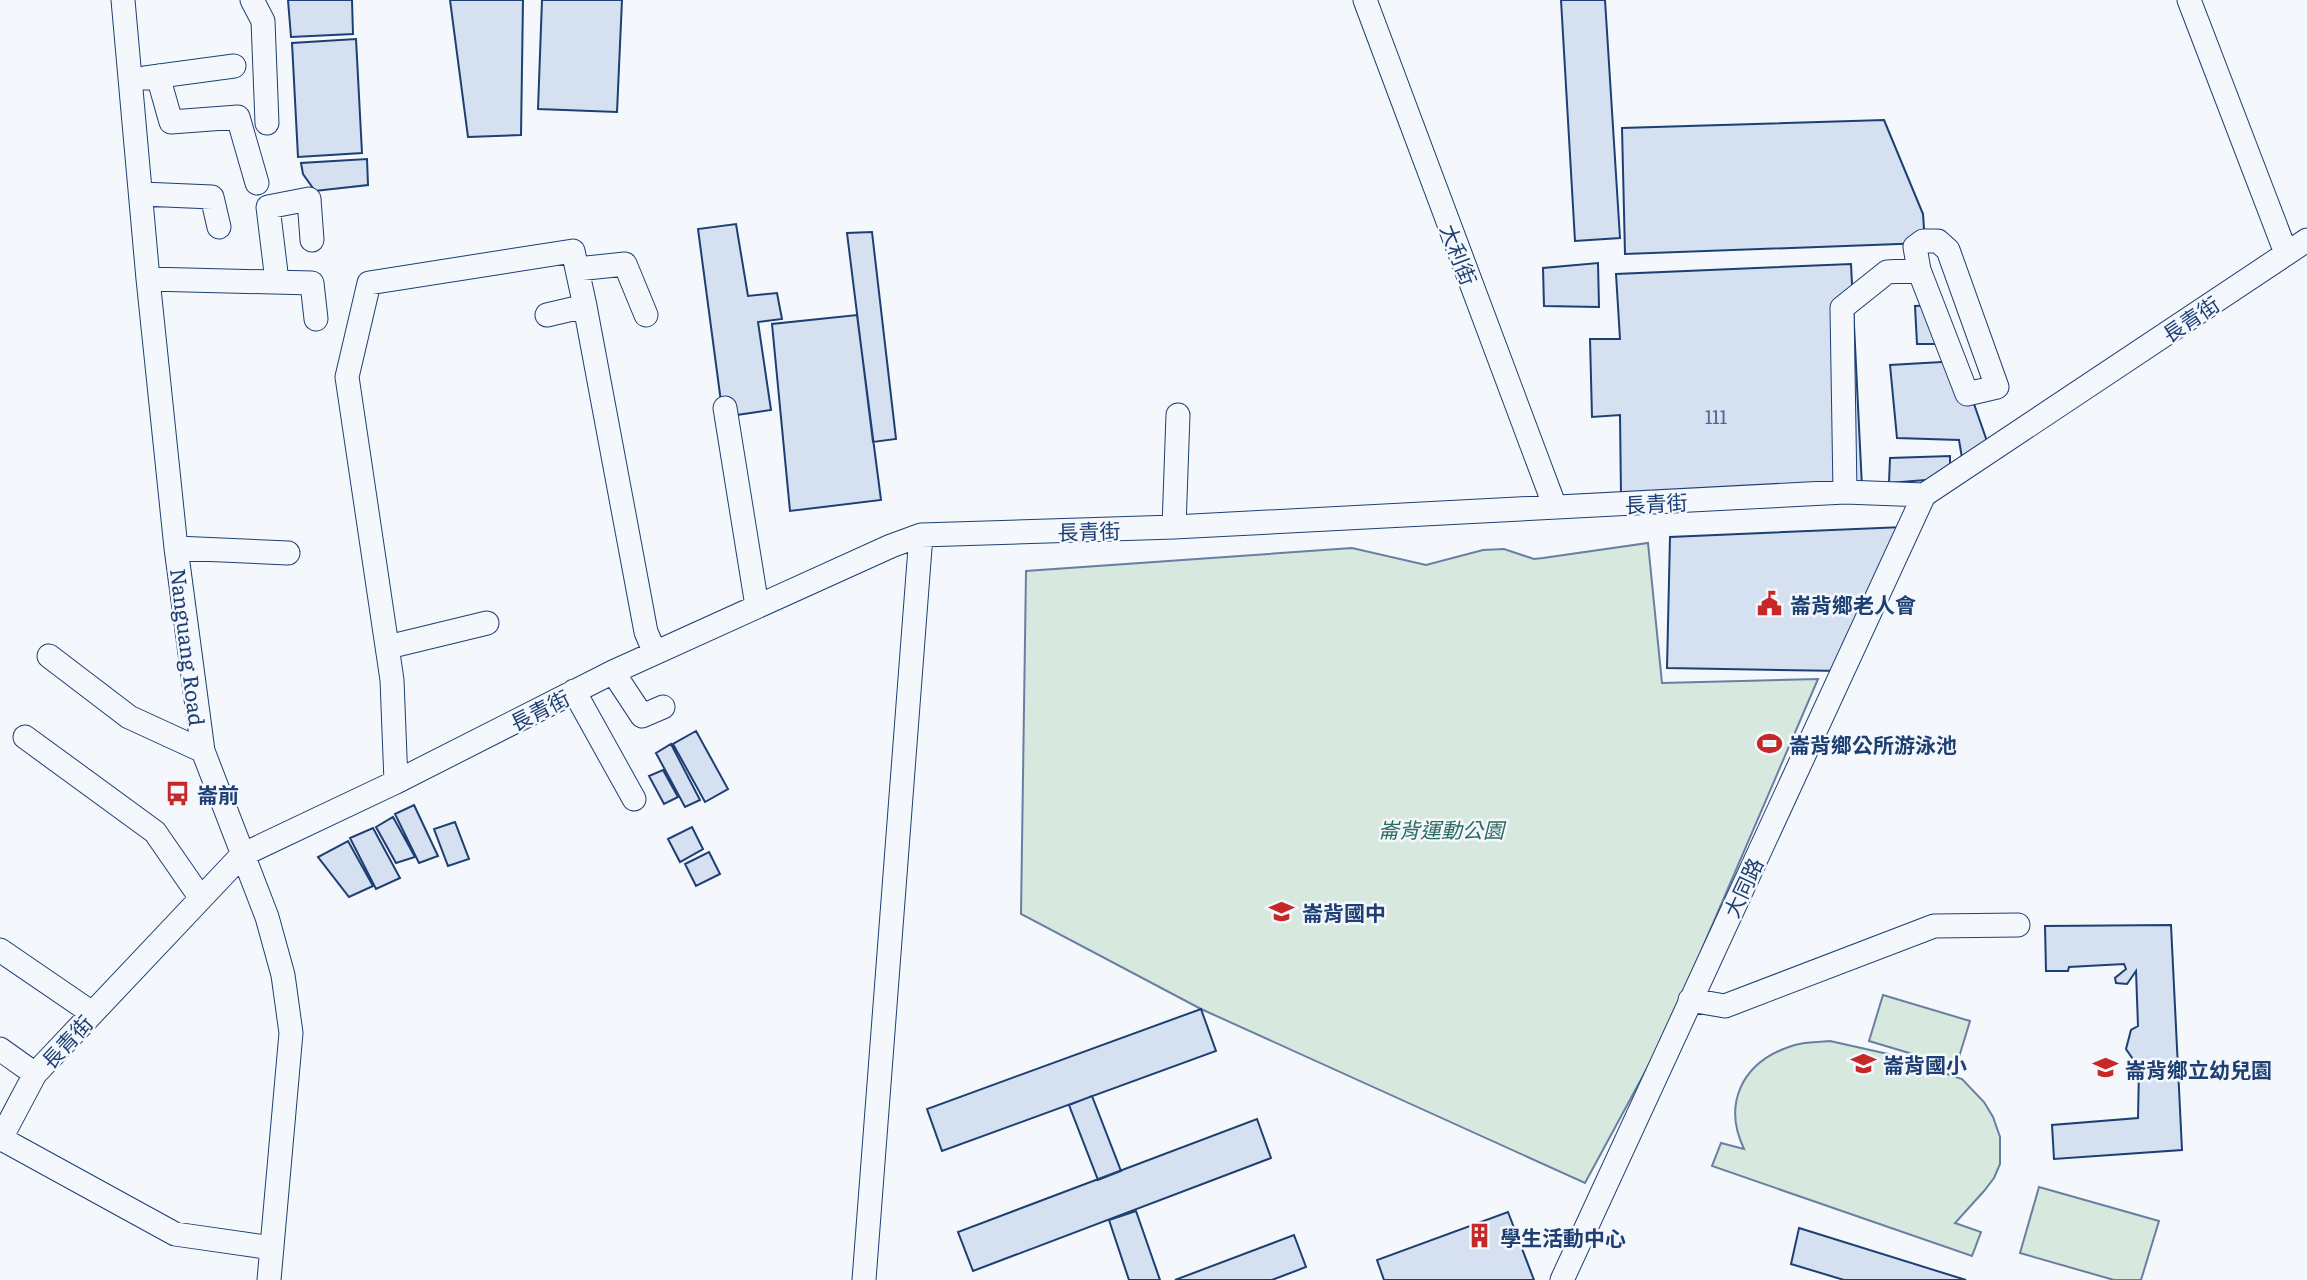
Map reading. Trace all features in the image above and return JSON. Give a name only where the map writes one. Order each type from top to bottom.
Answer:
[{"type":"street","name":"Nanguang Road","points":[[123,0],[176,548],[203,751],[267,917],[283,975],[291,1033],[269,1280]]},
{"type":"street","points":[[252,0],[262,21],[267,123]]},
{"type":"street","name":"大利街","points":[[1365,0],[1555,507]]},
{"type":"street","points":[[2189,0],[2286,253]]},
{"type":"street","points":[[131,80],[234,66]]},
{"type":"street","points":[[158,76],[171,122],[238,117],[257,183]]},
{"type":"street","points":[[142,194],[212,197],[219,227]]},
{"type":"street","points":[[277,281],[268,207],[309,198],[312,240]]},
{"type":"street","name":"長青街","points":[[0,1139],[35,1074],[242,855],[396,782],[612,672],[891,546],[921,535],[1174,527],[1845,492],[1924,495],[2307,240]]},
{"type":"street","points":[[1923,241],[1938,241],[1948,250],[1997,387],[1967,394],[1919,270],[1915,247],[1923,241]]},
{"type":"street","points":[[396,782],[392,680],[347,377],[369,283],[573,251],[646,632],[655,653]]},
{"type":"street","points":[[577,269],[625,264],[646,315]]},
{"type":"street","points":[[1845,492],[1842,308],[1887,272],[1919,270]]},
{"type":"street","points":[[148,279],[312,283],[316,319]]},
{"type":"street","points":[[547,315],[585,306]]},
{"type":"street","points":[[724,408],[757,607]]},
{"type":"street","points":[[1174,527],[1178,415]]},
{"type":"street","name":"大同路","points":[[1562,1280],[1924,495]]},
{"type":"street","points":[[864,1280],[921,535]]},
{"type":"street","points":[[176,548],[288,553]]},
{"type":"street","points":[[388,647],[487,623]]},
{"type":"street","points":[[49,656],[130,717],[203,751]]},
{"type":"street","points":[[612,672],[642,716],[663,707]]},
{"type":"street","points":[[574,691],[634,799]]},
{"type":"street","points":[[25,737],[155,832],[200,897]]},
{"type":"street","points":[[1690,1000],[1725,1006],[1934,926],[2018,925]]},
{"type":"street","points":[[0,950],[92,1013]]},
{"type":"street","points":[[0,1049],[35,1074]]},
{"type":"street","points":[[0,1139],[175,1234],[272,1248]]},
{"type":"green space","name":"崙背運動公園","points":[[1648,543],[1662,683],[1818,679],[1665,1035],[1585,1183],[1201,1009],[1021,914],[1026,571],[1352,548],[1426,565],[1483,550],[1504,549],[1534,559]]},
{"type":"green space","points":[[1883,995],[1970,1021],[1956,1067],[1869,1041]]},
{"type":"green space","points":[[1830,1041],[1888,1054],[1962,1079],[1984,1102],[2000,1137],[2000,1164],[1994,1178],[1955,1223],[1981,1232],[1972,1256],[1712,1166],[1721,1143],[1744,1149],[1735,1117],[1740,1088],[1747,1076],[1770,1055],[1791,1046]]},
{"type":"green space","points":[[2039,1187],[2159,1221],[2141,1280],[2114,1280],[2020,1253]]},
{"type":"building","points":[[288,0],[352,0],[353,34],[291,37]]},
{"type":"building","points":[[450,0],[523,0],[521,135],[468,137]]},
{"type":"building","points":[[542,0],[622,0],[617,112],[538,109]]},
{"type":"building","points":[[1561,0],[1605,0],[1620,238],[1575,241]]},
{"type":"building","points":[[356,39],[362,153],[298,157],[292,43]]},
{"type":"building","points":[[1884,120],[1923,214],[1925,243],[1625,254],[1622,128]]},
{"type":"building","points":[[367,159],[368,185],[315,191],[303,174],[301,163]]},
{"type":"building","points":[[736,224],[748,296],[777,293],[782,319],[758,322],[771,410],[723,417],[698,229]]},
{"type":"building","points":[[872,232],[896,439],[873,442],[847,233]]},
{"type":"building","points":[[1598,263],[1599,307],[1544,306],[1543,268]]},
{"type":"building","points":[[1851,264],[1862,487],[1621,495],[1620,415],[1592,417],[1590,339],[1620,339],[1616,274]]},
{"type":"building","points":[[1942,305],[1942,344],[1917,344],[1915,306]]},
{"type":"building","points":[[857,315],[881,500],[790,511],[772,324]]},
{"type":"building","points":[[1959,361],[1989,447],[1962,458],[1959,440],[1897,438],[1890,365]]},
{"type":"building","points":[[1950,456],[1950,478],[1889,483],[1890,458]]},
{"type":"building","name":"崙背鄉老人會","points":[[1903,527],[1844,671],[1667,668],[1670,537]]},
{"type":"building","points":[[696,731],[728,789],[705,802],[673,744]]},
{"type":"building","points":[[671,744],[700,800],[685,807],[656,753]]},
{"type":"building","points":[[663,770],[678,797],[664,804],[649,776]]},
{"type":"building","points":[[414,805],[438,856],[419,863],[395,814]]},
{"type":"building","points":[[393,817],[415,857],[396,863],[376,827]]},
{"type":"building","points":[[455,822],[469,859],[448,866],[434,829]]},
{"type":"building","points":[[692,827],[703,849],[680,862],[668,839]]},
{"type":"building","points":[[373,828],[400,878],[376,889],[350,838]]},
{"type":"building","points":[[348,841],[373,886],[349,897],[318,857]]},
{"type":"building","points":[[709,852],[720,874],[696,886],[685,864]]},
{"type":"building","points":[[2171,925],[2182,1150],[2054,1159],[2052,1125],[2138,1118],[2139,1068],[2126,1049],[2131,1030],[2138,1026],[2136,971],[2127,984],[2116,983],[2115,978],[2126,969],[2124,964],[2046,971],[2045,926]]},
{"type":"building","points":[[1201,1009],[1216,1051],[942,1151],[927,1109]]},
{"type":"building","points":[[1092,1096],[1121,1171],[1098,1180],[1069,1105]]},
{"type":"building","points":[[1257,1119],[1271,1158],[973,1271],[958,1232]]},
{"type":"building","points":[[1136,1211],[1160,1280],[1129,1280],[1109,1220]]},
{"type":"building","name":"學生活動中心","points":[[1508,1212],[1534,1280],[1384,1280],[1377,1260]]},
{"type":"building","points":[[1799,1228],[1966,1280],[1844,1280],[1791,1264]]},
{"type":"building","points":[[1294,1235],[1306,1267],[1272,1280],[1175,1280]]},
{"type":"place","name":"崙背鄉老人會","points":[[1770,603]]},
{"type":"place","name":"崙背鄉公所游泳池","points":[[1769,743]]},
{"type":"place","name":"崙前","points":[[177,793]]},
{"type":"place","name":"崙背國中","points":[[1282,911]]},
{"type":"place","name":"崙背國小","points":[[1863,1063]]},
{"type":"place","name":"崙背鄉立幼兒園","points":[[2105,1068]]},
{"type":"place","name":"學生活動中心","points":[[1480,1236]]}]
